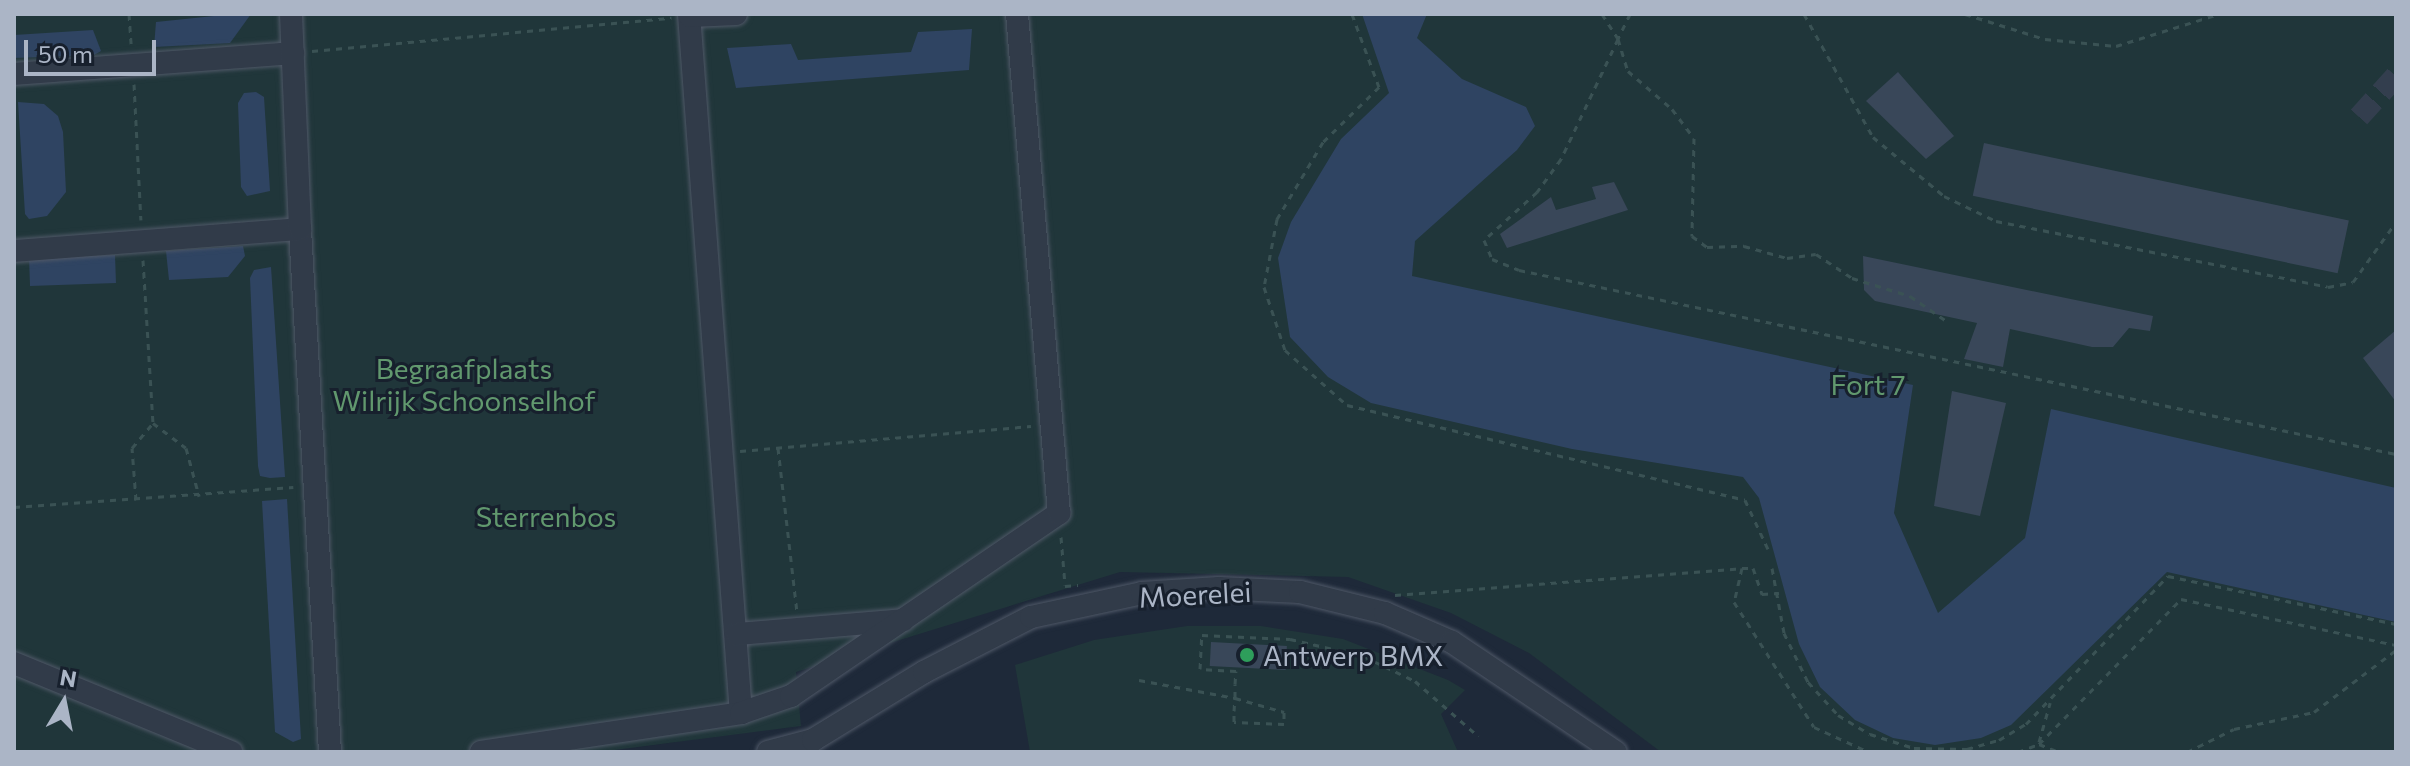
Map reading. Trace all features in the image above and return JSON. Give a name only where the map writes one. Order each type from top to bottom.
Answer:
[{"type":"street","points":[[291,14],[313,486],[330,752]]},
{"type":"street","points":[[736,14],[690,15],[741,713]]},
{"type":"street","points":[[481,752],[741,713],[791,696],[1059,513],[1017,14]]},
{"type":"street","points":[[14,74],[293,53]]},
{"type":"street","points":[[14,251],[300,229]]},
{"type":"street","name":"Moerelei","points":[[768,752],[815,746],[949,659],[1031,617],[1142,593],[1219,588],[1300,592],[1385,613],[1452,642],[1616,752]]},
{"type":"street","points":[[737,634],[905,620]]},
{"type":"street","points":[[14,663],[231,752]]},
{"type":"path","points":[[129,14],[153,423],[132,448],[136,500]]},
{"type":"path","points":[[1352,14],[1379,87],[1323,142],[1277,219],[1264,287],[1285,350],[1347,405],[1745,500],[1768,549]]},
{"type":"path","points":[[1602,14],[1618,39],[1628,71],[1672,109],[1694,138],[1692,236],[1707,247],[1744,246],[1787,258],[1816,254],[1852,278],[1910,296],[1945,320]]},
{"type":"path","points":[[1630,14],[1561,159],[1537,192],[1484,240],[1492,259],[1519,270],[2396,454]]},
{"type":"path","points":[[1804,14],[1873,137],[1944,196],[1996,221],[2328,287],[2353,282],[2396,222]]},
{"type":"path","points":[[1965,14],[2045,39],[2116,46],[2219,14]]},
{"type":"path","points":[[293,53],[690,15]]},
{"type":"path","points":[[153,423],[186,448],[199,496]]},
{"type":"path","points":[[722,453],[1051,425]]},
{"type":"path","points":[[778,448],[799,629]]},
{"type":"path","points":[[14,507],[313,486]]},
{"type":"path","points":[[1059,513],[1068,609]]},
{"type":"path","points":[[1430,595],[1742,568],[1753,568],[1762,594],[1779,593]]},
{"type":"path","points":[[1742,568],[1734,602],[1814,727],[1869,752]]},
{"type":"path","points":[[1772,568],[1784,633],[1808,682],[1838,715],[1870,734],[1914,748],[1967,749],[1999,740],[2050,703],[2168,576],[2396,624]]},
{"type":"path","points":[[2018,752],[2039,744],[2181,599],[2396,645]]},
{"type":"path","points":[[1139,680],[1235,698],[1284,712],[1284,724],[1234,722],[1235,698],[1236,671],[1200,669],[1202,635],[1290,639],[1363,656],[1415,681],[1478,736]]},
{"type":"path","points":[[2187,752],[2234,729],[2314,712],[2396,650]]},
{"type":"path","points":[[2039,744],[2050,703]]},
{"type":"path","points":[[2039,744],[2059,752]]},
{"type":"green space","points":[[14,14],[2396,14],[2396,752],[1661,752],[1529,653],[1451,613],[1348,577],[1120,572],[796,672],[801,726],[599,752],[14,752]]},
{"type":"green space","points":[[1187,626],[1261,626],[1343,639],[1448,680],[1465,690],[1441,714],[1458,752],[1030,752],[1015,665],[1094,640]]},
{"type":"water","points":[[251,14],[230,43],[154,47],[156,22]]},
{"type":"water","points":[[1362,14],[1427,14],[1417,38],[1462,79],[1526,107],[1535,126],[1517,150],[1415,241],[1412,276],[1913,385],[1894,513],[1938,613],[2025,538],[2051,409],[2396,488],[2396,622],[2167,572],[2011,725],[1981,738],[1935,745],[1893,738],[1855,720],[1820,687],[1799,644],[1759,498],[1743,477],[1572,449],[1371,403],[1328,377],[1290,337],[1278,258],[1291,222],[1341,139],[1389,93]]},
{"type":"water","points":[[972,29],[969,70],[736,88],[727,48],[791,44],[798,60],[911,52],[918,32]]},
{"type":"water","points":[[93,30],[101,51],[94,55],[14,58],[14,35]]},
{"type":"water","points":[[256,92],[264,97],[270,191],[247,196],[241,187],[238,103],[244,93]]},
{"type":"water","points":[[18,102],[44,104],[58,116],[63,132],[66,192],[47,216],[29,219],[25,214]]},
{"type":"water","points":[[243,246],[245,256],[228,277],[169,280],[166,251]]},
{"type":"water","points":[[115,255],[116,283],[30,286],[29,258]]},
{"type":"water","points":[[271,267],[285,477],[270,478],[260,476],[258,466],[250,278],[254,270]]},
{"type":"water","points":[[287,499],[301,739],[293,742],[275,732],[262,501]]},
{"type":"building","points":[[1898,72],[1954,136],[1926,159],[1866,101]]},
{"type":"building","points":[[1984,143],[2349,221],[2338,273],[1973,196]]},
{"type":"building","points":[[1614,182],[1628,210],[1507,248],[1500,234],[1551,197],[1556,210],[1596,199],[1592,187]]},
{"type":"building","points":[[1863,256],[2153,316],[2150,331],[2129,328],[2113,347],[2092,347],[2010,329],[2003,367],[1964,359],[1977,323],[1875,301],[1864,290]]},
{"type":"building","points":[[2396,330],[2396,402],[2363,358]]},
{"type":"building","points":[[1952,391],[2006,403],[1980,516],[1934,506]]},
{"type":"building","name":"Antwerp BMX","points":[[1211,642],[1287,646],[1286,670],[1210,666]]},
{"type":"tunnel","points":[[2359,117],[2396,76]]},
{"type":"place","name":"Antwerp BMX","points":[[1247,655]]},
{"type":"park label","name":"Begraafplaats Wilrijk Schoonselhof","points":[[464,384]]},
{"type":"park label","name":"Fort 7","points":[[1868,384]]},
{"type":"park label","name":"Sterrenbos","points":[[546,516]]}]
